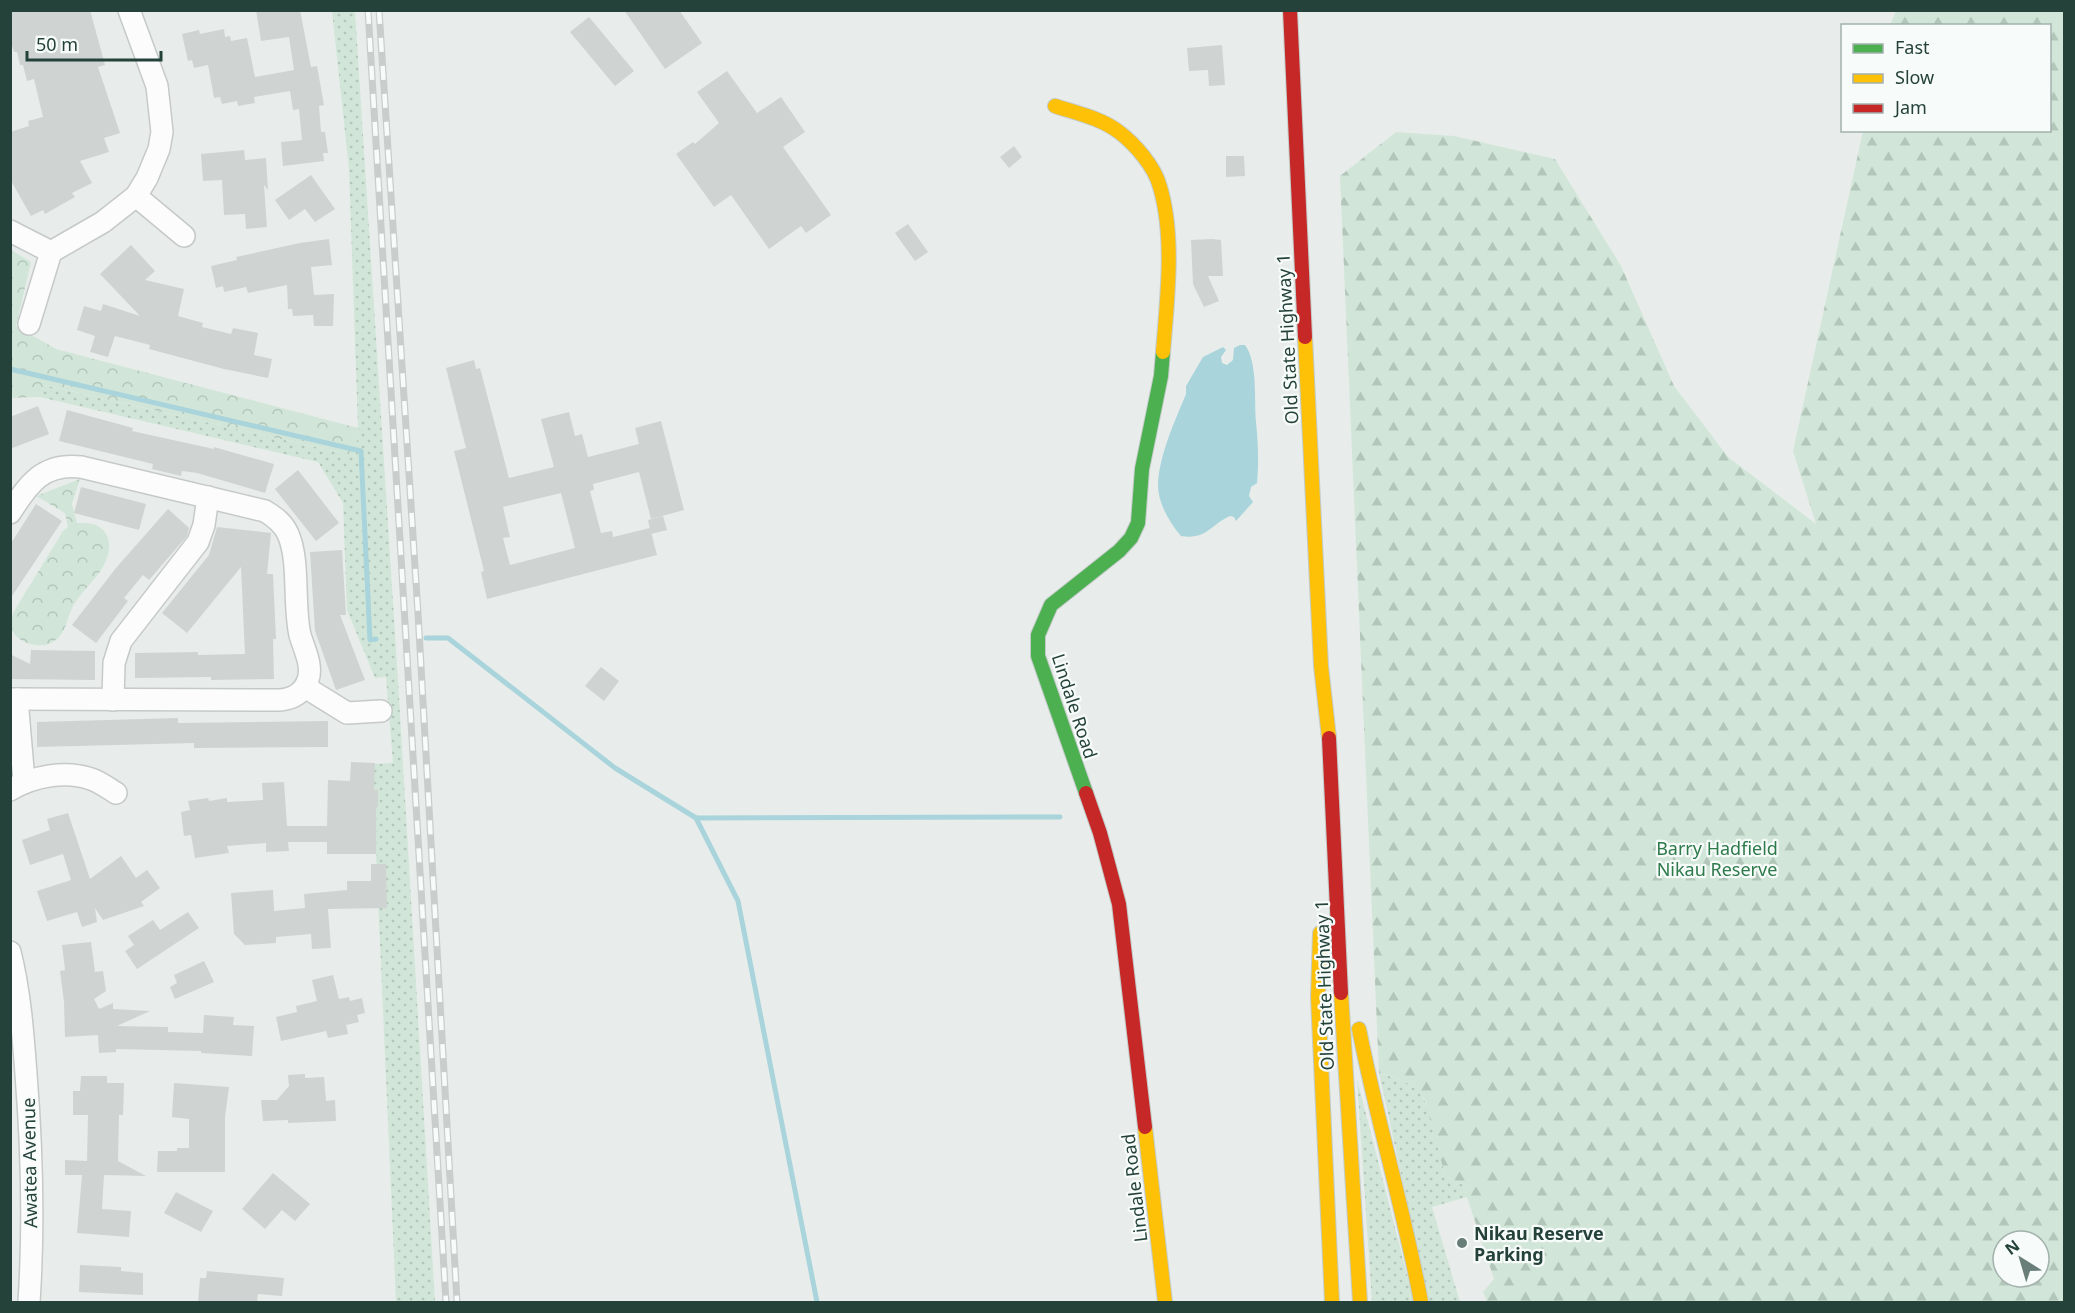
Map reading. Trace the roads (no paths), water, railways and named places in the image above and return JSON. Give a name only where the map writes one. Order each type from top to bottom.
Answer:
[{"type":"main road","name":"Old State Highway 1","points":[[1290,10],[1321,666],[1330,748],[1346,1089],[1360,1302]]},
{"type":"main road","name":"Lindale Road","points":[[1055,106],[1095,119],[1118,131],[1141,152],[1160,185],[1166,222],[1169,282],[1166,328],[1161,376],[1142,469],[1138,524],[1131,538],[1119,551],[1052,605],[1038,635],[1038,656],[1100,833],[1119,904],[1166,1302]]},
{"type":"main road","name":"Old State Highway 1","points":[[1315,733],[1315,711],[1321,666]]},
{"type":"main road","points":[[1338,896],[1364,1058],[1411,1243],[1421,1302]]},
{"type":"main road","name":"Old State Highway 1","points":[[1332,1302],[1318,997],[1320,928],[1342,1302]]},
{"type":"street","points":[[28,324],[51,252],[103,222],[136,196],[155,159],[162,132],[157,86],[129,10]]},
{"type":"street","points":[[136,196],[184,236]]},
{"type":"street","points":[[10,231],[51,252]]},
{"type":"street","points":[[10,513],[33,481],[48,471],[64,466],[81,467],[265,511],[276,518],[288,533],[293,554],[298,626],[310,670],[305,687],[292,698],[280,700],[14,699],[17,786],[67,774],[92,779],[116,793]]},
{"type":"street","points":[[113,700],[113,670],[117,648],[129,628],[198,542],[204,525],[208,496]]},
{"type":"street","points":[[305,687],[347,713],[381,711]]},
{"type":"street","name":"Awatea Avenue","points":[[10,952],[16,975],[31,1138],[21,1278],[29,1302]]},
{"type":"water","points":[[1245,345],[1249,352],[1255,382],[1258,460],[1257,483],[1251,487],[1249,496],[1253,502],[1236,521],[1230,516],[1203,534],[1190,537],[1181,536],[1165,512],[1158,492],[1164,450],[1186,394],[1186,386],[1203,357],[1223,347],[1226,350],[1221,357],[1222,363],[1227,365],[1233,360],[1234,348]]},
{"type":"waterway","points":[[10,369],[361,451],[370,640],[376,639]]},
{"type":"waterway","points":[[426,638],[448,638],[615,768],[696,818],[738,901],[817,1302]]},
{"type":"waterway","points":[[696,818],[1060,817]]},
{"type":"railway","points":[[368,10],[446,1302]]},
{"type":"railway","points":[[379,10],[418,613],[457,1302]]},
{"type":"place","name":"Nikau Reserve Parking","points":[[1462,1243]]},
{"type":"park label","name":"Barry Hadfield Nikau Reserve","points":[[1717,858]]}]
